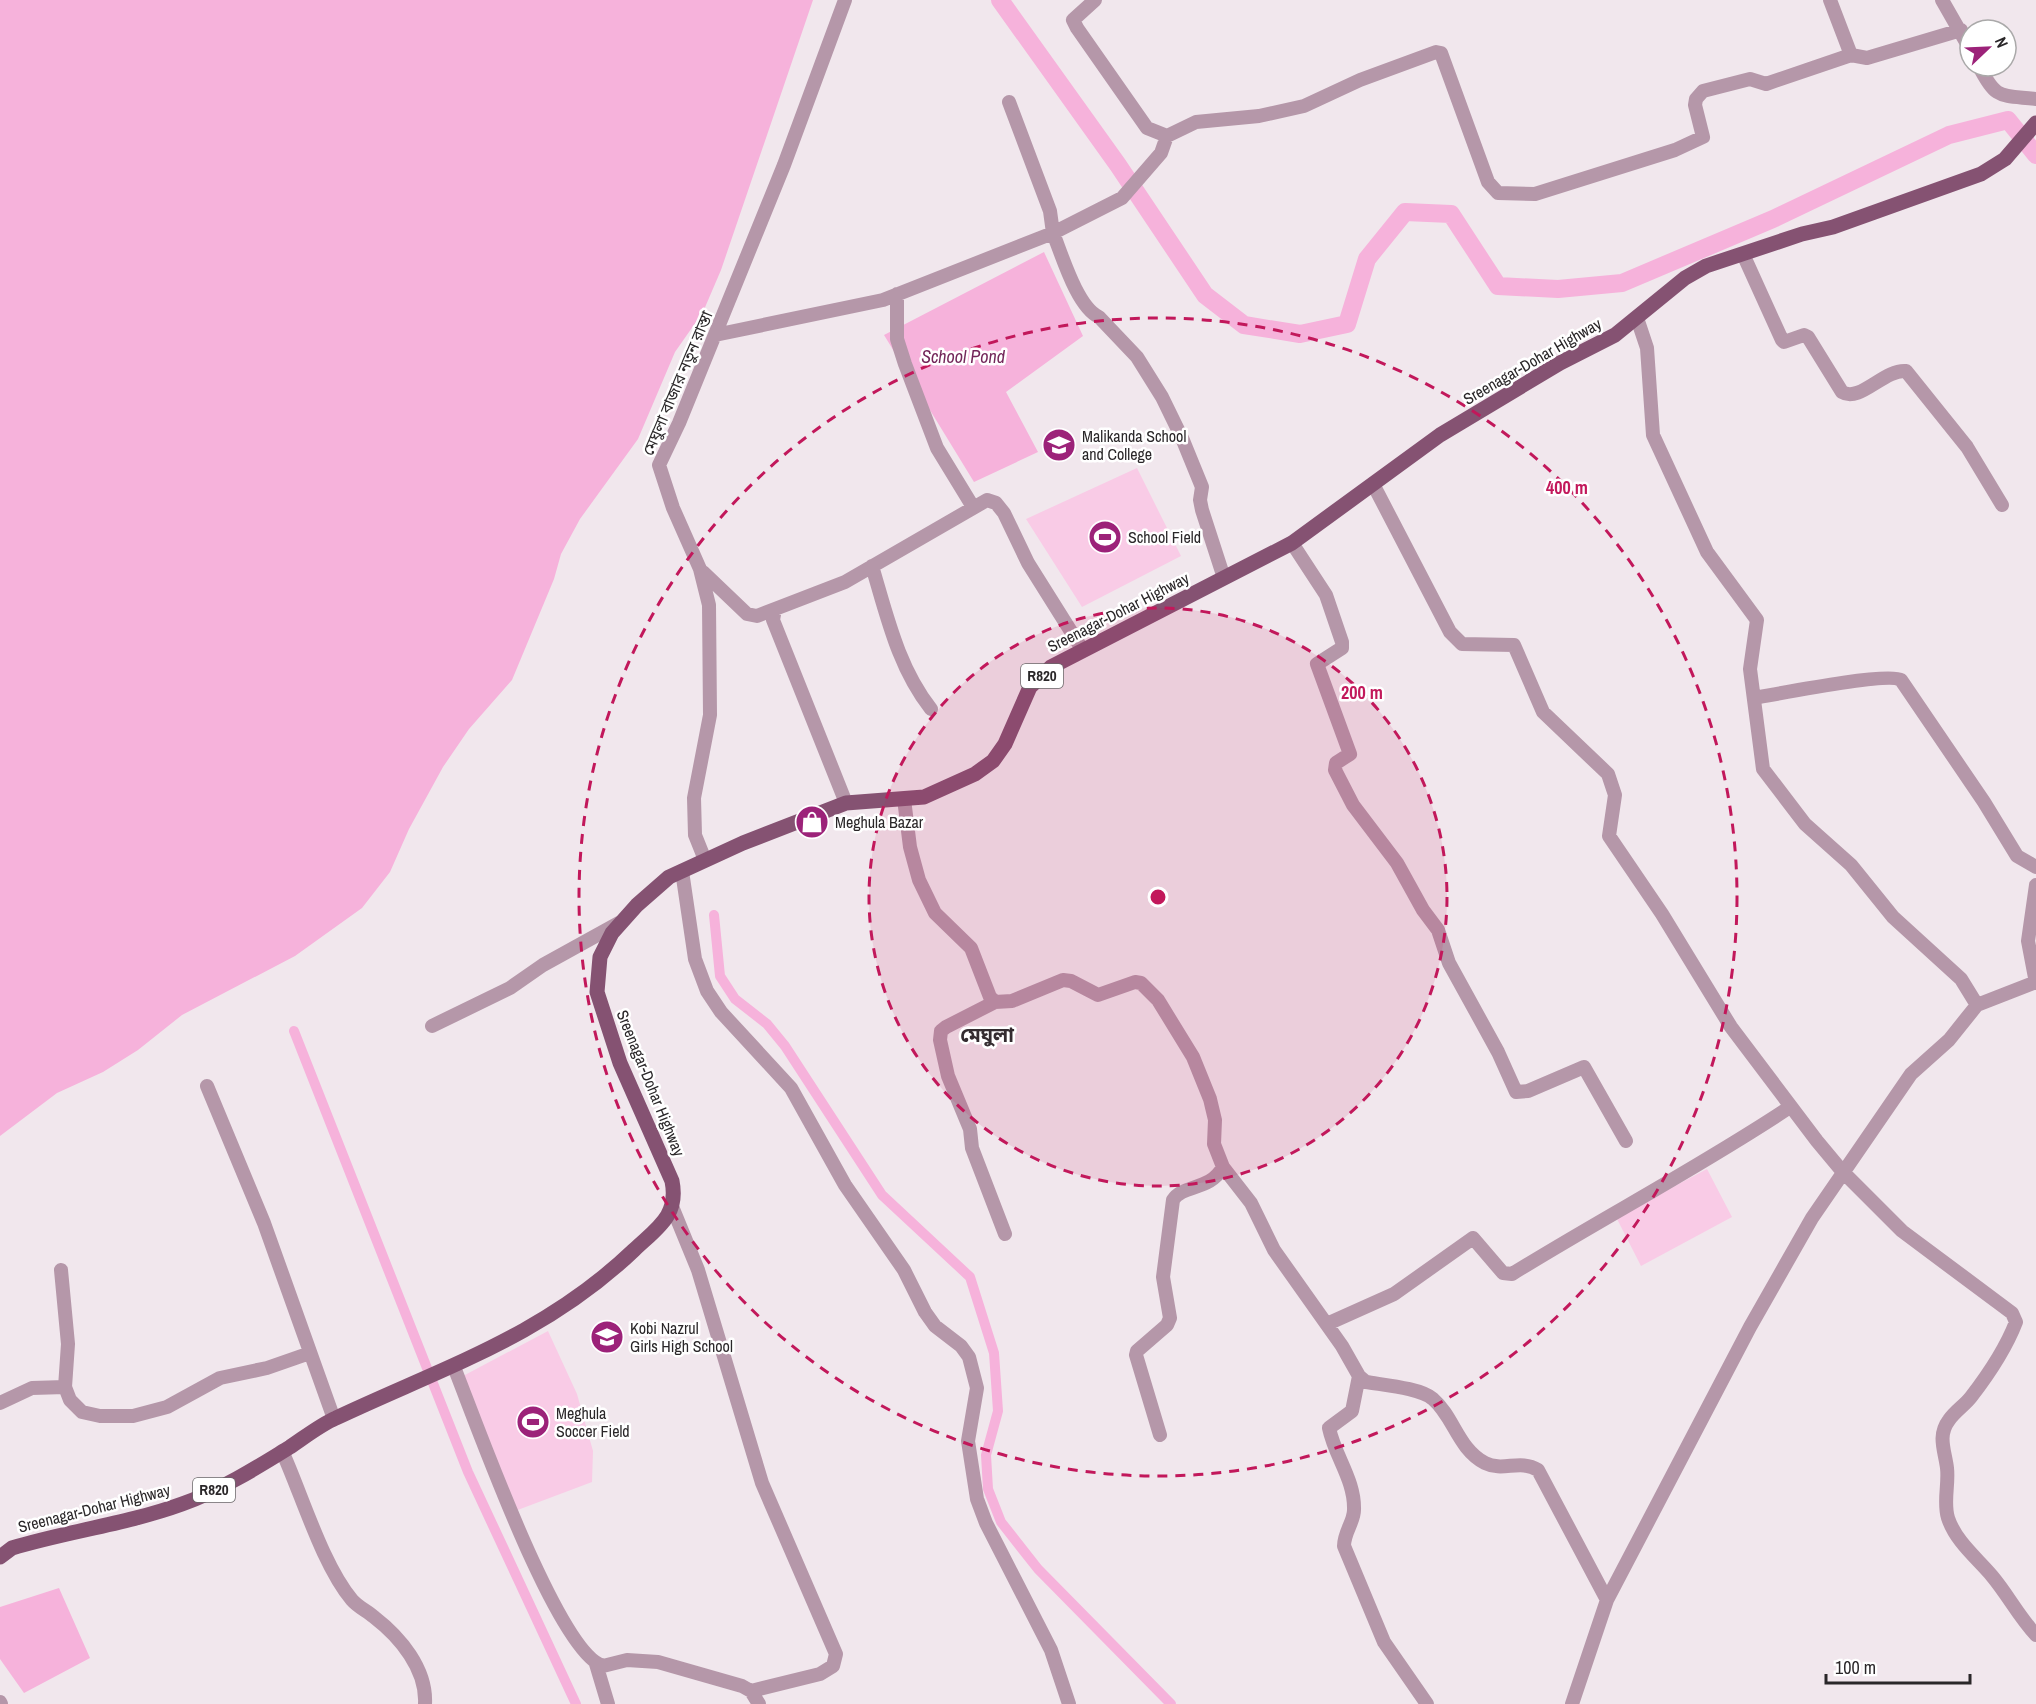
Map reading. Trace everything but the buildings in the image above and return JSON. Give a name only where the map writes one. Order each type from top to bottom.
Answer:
[{"type":"main road","name":"Sreenagar-Dohar Highway","points":[[0,1557],[20,1545],[124,1522],[209,1494],[334,1419],[450,1369],[559,1310],[614,1270],[665,1220],[673,1209],[675,1197],[672,1180],[620,1063],[597,992],[600,957],[612,933],[637,905],[669,878],[814,813],[846,803],[924,796],[954,784],[993,760],[1005,744],[1030,687],[1051,667],[1082,649],[1292,543],[1440,435],[1560,363],[1615,335],[1685,278],[1706,266],[1802,234],[1833,227],[1956,185],[1981,174],[2005,159],[2036,123]]},
{"type":"street","name":"মেঘুলা বাজার নতুন রাস্তা","points":[[705,860],[695,835],[694,798],[710,715],[709,605],[700,569],[673,508],[659,465],[784,165],[845,0]]},
{"type":"street","points":[[1095,0],[1073,20],[1146,128],[1167,136]]},
{"type":"street","points":[[1830,0],[1851,55]]},
{"type":"street","points":[[1942,0],[1958,25]]},
{"type":"street","points":[[715,335],[883,300],[1053,233],[1122,198],[1161,153],[1167,136],[1196,122],[1259,116],[1304,106],[1360,80],[1436,52],[1445,59],[1488,182],[1498,193],[1535,194],[1700,140],[1703,137],[1695,105],[1696,99],[1703,91],[1750,79],[1766,84],[1851,55],[1868,58],[1958,31]]},
{"type":"street","points":[[1986,78],[1993,91],[2006,96],[2036,99]]},
{"type":"street","points":[[1009,102],[1050,211],[1053,233],[1084,302],[1091,313],[1099,317],[1137,357],[1182,438],[1202,487],[1200,500],[1202,510],[1224,579]]},
{"type":"street","points":[[1743,254],[1784,342],[1804,335],[1808,337],[1842,392],[1847,395],[1856,394],[1896,370],[1906,371],[1967,447],[2002,505]]},
{"type":"street","points":[[897,294],[897,339],[905,364],[937,448],[974,507]]},
{"type":"street","points":[[1637,318],[1647,348],[1653,435],[1707,552],[1757,620],[1750,669],[1763,769],[1805,824],[1851,865],[1893,916],[1961,979],[1977,1005]]},
{"type":"street","points":[[1373,484],[1450,632],[1462,644],[1514,645],[1543,711],[1608,774],[1615,795],[1609,836],[1662,914],[1731,1027],[1790,1107],[1842,1171],[1902,1231],[2007,1307],[2016,1322],[2010,1336],[1970,1398],[1948,1421],[1941,1441],[1947,1467],[1945,1505],[1948,1520],[1964,1546],[1993,1578],[2017,1614],[2036,1635]]},
{"type":"street","points":[[700,569],[747,614],[757,616],[845,582],[987,500],[996,503],[1004,513],[1028,563],[1082,649]]},
{"type":"street","points":[[1292,543],[1326,595],[1342,642],[1342,648],[1338,652],[1317,664],[1350,754],[1336,763],[1335,770],[1353,805],[1396,863],[1423,910],[1438,930],[1449,963],[1498,1052],[1516,1092],[1528,1091],[1584,1067],[1626,1141]]},
{"type":"street","points":[[872,566],[902,663],[913,687],[931,709]]},
{"type":"street","points":[[775,609],[773,621],[846,803]]},
{"type":"street","points":[[1754,698],[1861,680],[1895,677],[1901,680],[1984,802],[2017,856],[2036,867]]},
{"type":"street","points":[[904,799],[910,848],[919,880],[935,913],[970,948],[986,990],[995,1002]]},
{"type":"street","points":[[682,871],[694,959],[707,991],[728,1020],[791,1088],[845,1185],[904,1270],[925,1312],[935,1326],[961,1346],[969,1357],[977,1388],[968,1440],[977,1499],[986,1523],[1051,1650],[1069,1704]]},
{"type":"street","points":[[1572,1704],[1607,1600],[1750,1327],[1842,1171],[1911,1074],[1949,1040],[1977,1005],[2036,982],[2028,941],[2036,885]]},
{"type":"street","points":[[432,1026],[510,988],[543,965],[621,922]]},
{"type":"street","points":[[1005,1234],[972,1148],[970,1129],[948,1076],[940,1040],[941,1031],[995,1002],[1012,1001],[1063,980],[1071,981],[1098,995],[1141,983],[1158,1000],[1193,1057],[1210,1099],[1215,1120],[1214,1144],[1222,1167],[1251,1203],[1274,1250],[1327,1324],[1359,1376],[1366,1382],[1424,1393],[1434,1399],[1470,1454],[1484,1463],[1500,1468],[1522,1464],[1538,1470],[1607,1600]]},
{"type":"street","points":[[207,1086],[264,1223],[334,1419]]},
{"type":"street","points":[[1327,1324],[1394,1294],[1473,1238],[1503,1273],[1512,1274],[1581,1232],[1725,1151],[1790,1107]]},
{"type":"street","points":[[1160,1435],[1137,1359],[1137,1351],[1167,1325],[1170,1318],[1163,1277],[1173,1200],[1181,1193],[1206,1185],[1222,1167]]},
{"type":"street","points":[[596,1664],[603,1666],[627,1660],[657,1662],[718,1678],[751,1691],[820,1674],[833,1666],[836,1654],[762,1483],[698,1270],[673,1209]]},
{"type":"street","points":[[61,1270],[68,1344],[64,1387],[70,1400],[82,1412],[100,1416],[133,1416],[167,1407],[220,1378],[267,1368],[310,1353]]},
{"type":"street","points":[[450,1369],[530,1555],[562,1618],[584,1652],[596,1664],[608,1704]]},
{"type":"street","points":[[1359,1376],[1352,1411],[1329,1428],[1344,1473],[1352,1483],[1354,1512],[1344,1537],[1344,1546],[1384,1642],[1427,1704]]},
{"type":"street","points":[[0,1403],[32,1388],[64,1387]]},
{"type":"street","points":[[282,1451],[323,1549],[346,1592],[356,1605],[387,1628],[413,1659],[424,1685],[425,1704]]},
{"type":"street","points":[[751,1691],[759,1704]]},
{"type":"shaded area","name":"School Field","points":[[1137,468],[1181,556],[1082,607],[1026,519]]},
{"type":"shaded area","points":[[1707,1169],[1732,1217],[1641,1266],[1616,1217]]},
{"type":"shaded area","name":"Meghula Soccer Field","points":[[548,1331],[577,1394],[593,1451],[592,1482],[515,1511],[463,1376]]},
{"type":"water","points":[[0,0],[813,0],[721,270],[703,312],[675,352],[638,439],[580,519],[561,554],[554,579],[512,680],[469,729],[443,767],[409,829],[390,872],[362,908],[295,956],[182,1015],[138,1050],[103,1072],[57,1093],[0,1136]]},
{"type":"water","name":"School Pond","points":[[1044,252],[1083,336],[1006,392],[1038,452],[974,482],[884,335]]},
{"type":"water","points":[[59,1588],[90,1658],[24,1693],[0,1659],[0,1607]]},
{"type":"waterway","points":[[1000,0],[1118,165],[1205,295],[1244,325],[1300,334],[1347,324],[1367,259],[1405,212],[1451,214],[1498,286],[1558,289],[1622,283],[1773,219],[1949,135],[2008,120],[2036,155]]},
{"type":"waterway","points":[[714,915],[720,976],[735,999],[767,1024],[785,1046],[882,1195],[970,1277],[994,1353],[998,1411],[986,1455],[988,1489],[1001,1522],[1038,1569],[1171,1704]]},
{"type":"waterway","points":[[294,1031],[468,1472],[576,1704]]},
{"type":"place","name":"Malikanda School and College","points":[[1059,445]]},
{"type":"place","name":"School Field","points":[[1105,537]]},
{"type":"place","name":"Meghula Bazar","points":[[812,822]]},
{"type":"place","name":"Kobi Nazrul Girls High School","points":[[607,1337]]},
{"type":"place","name":"Meghula Soccer Field","points":[[533,1422]]},
{"type":"district","name":"মেঘুলা","points":[[987,1035]]}]
